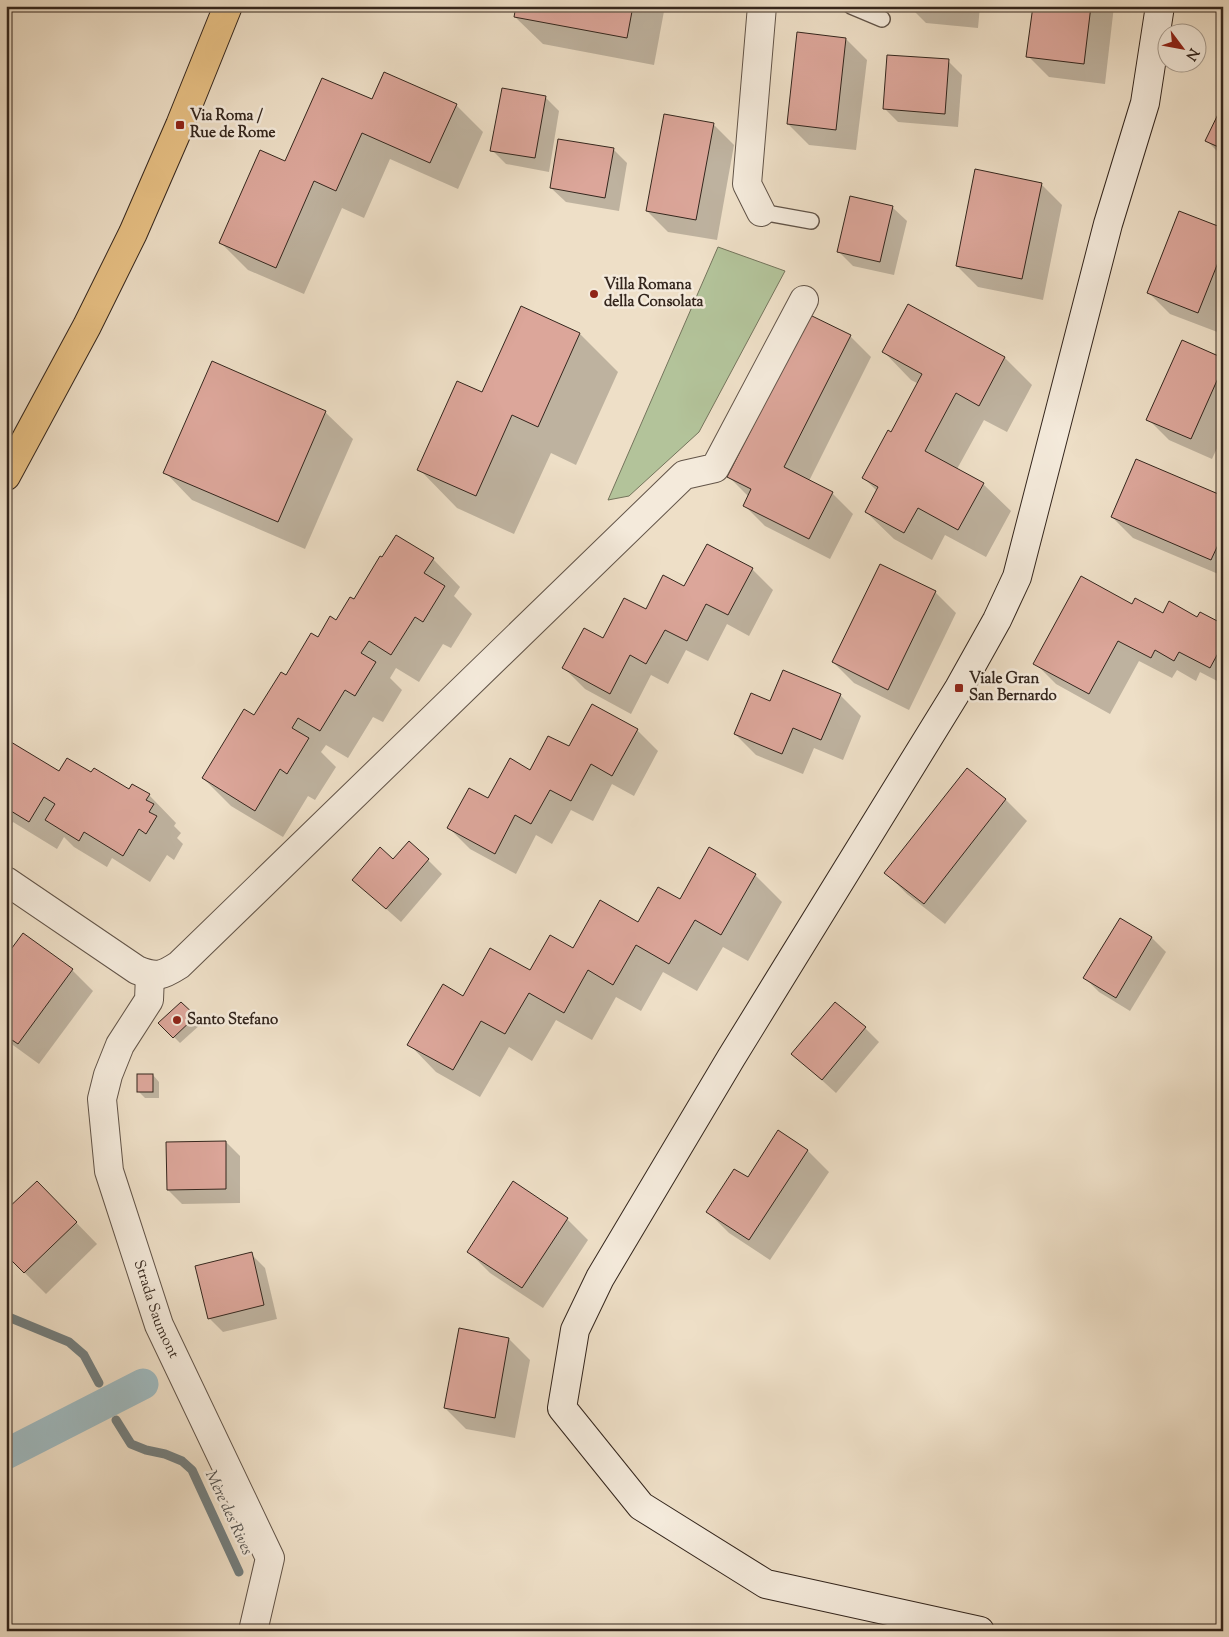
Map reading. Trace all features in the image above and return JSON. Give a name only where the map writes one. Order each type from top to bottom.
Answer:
[{"type":"main road","points":[[6,476],[87,326],[133,232],[180,125],[228,6]]},
{"type":"street","points":[[762,6],[747,184],[762,212]]},
{"type":"street","points":[[980,1631],[766,1584],[640,1506],[562,1408],[576,1330],[600,1278],[731,1058],[958,688],[997,620],[1017,577],[1108,224],[1145,103],[1160,6]]},
{"type":"street","points":[[6,880],[137,970],[150,975],[163,975],[179,965],[684,475],[715,468],[804,300]]},
{"type":"street","name":"Strada Saumont","points":[[150,975],[148,1000],[120,1045],[108,1075],[102,1099],[109,1171],[159,1325],[270,1558],[253,1631]]},
{"type":"lane","points":[[852,6],[882,19]]},
{"type":"lane","points":[[762,212],[811,221]]},
{"type":"green space","points":[[718,247],[785,271],[699,432],[629,496],[608,500]]},
{"type":"building","points":[[516,6],[633,6],[627,38],[514,17]]},
{"type":"building","points":[[1033,6],[1091,6],[1084,64],[1026,57]]},
{"type":"building","points":[[797,32],[846,38],[836,130],[787,124]]},
{"type":"building","points":[[887,55],[949,59],[945,114],[883,109]]},
{"type":"building","points":[[384,72],[457,104],[430,163],[362,133],[336,191],[314,181],[276,268],[219,243],[260,150],[285,161],[322,78],[372,99]]},
{"type":"building","points":[[502,88],[546,96],[535,158],[490,151]]},
{"type":"building","points":[[1223,104],[1223,149],[1205,141]]},
{"type":"building","points":[[664,114],[714,123],[696,220],[646,211]]},
{"type":"building","points":[[558,139],[614,148],[605,198],[550,188]]},
{"type":"building","points":[[975,169],[1042,183],[1022,279],[956,266]]},
{"type":"building","points":[[850,196],[893,206],[880,262],[837,252]]},
{"type":"building","points":[[1179,211],[1223,228],[1223,250],[1198,313],[1147,293]]},
{"type":"building","points":[[908,304],[1005,357],[979,406],[956,393],[925,451],[984,483],[958,530],[918,508],[904,533],[865,512],[878,487],[862,478],[888,430],[891,432],[922,374],[882,352]]},
{"type":"building","points":[[521,306],[580,333],[538,427],[512,415],[476,496],[417,470],[457,381],[482,392]]},
{"type":"building","points":[[810,315],[851,335],[784,467],[833,492],[809,539],[743,506],[751,489],[727,477]]},
{"type":"building","points":[[1182,340],[1223,358],[1223,367],[1191,439],[1146,420]]},
{"type":"building","points":[[212,361],[326,411],[278,522],[163,473]]},
{"type":"building","points":[[1136,459],[1223,496],[1223,534],[1211,560],[1111,517]]},
{"type":"building","points":[[396,535],[434,558],[424,573],[445,586],[423,622],[415,617],[391,655],[369,641],[361,653],[376,662],[355,696],[345,690],[320,731],[298,718],[292,728],[309,738],[287,774],[280,769],[255,811],[202,778],[244,709],[254,715],[281,672],[286,675],[311,633],[318,637],[330,616],[336,620],[350,597],[354,599],[380,556],[382,557]]},
{"type":"building","points":[[707,544],[753,568],[728,615],[706,604],[687,641],[665,630],[646,664],[630,655],[610,694],[562,668],[584,628],[603,638],[624,598],[646,609],[663,575],[684,586]]},
{"type":"building","points":[[880,564],[936,591],[888,690],[832,662]]},
{"type":"building","points":[[1081,576],[1132,604],[1135,598],[1163,613],[1169,601],[1197,617],[1200,612],[1223,624],[1223,644],[1210,668],[1179,652],[1174,661],[1155,650],[1151,658],[1118,641],[1089,694],[1033,664]]},
{"type":"building","points":[[783,670],[841,694],[821,740],[793,728],[782,754],[734,734],[751,693],[770,701]]},
{"type":"building","points":[[592,704],[638,729],[612,776],[591,764],[571,801],[550,790],[531,824],[515,815],[495,854],[447,828],[469,788],[488,798],[510,758],[530,770],[548,736],[569,746]]},
{"type":"building","points":[[6,739],[59,771],[67,758],[91,772],[94,768],[129,789],[132,784],[150,794],[146,800],[154,804],[149,812],[157,816],[146,834],[139,829],[123,856],[84,832],[79,841],[45,820],[55,804],[44,797],[29,822],[6,808]]},
{"type":"building","points":[[967,768],[1006,799],[924,904],[884,873]]},
{"type":"building","points":[[409,841],[429,859],[386,909],[352,880],[380,847],[393,859]]},
{"type":"building","points":[[709,847],[756,874],[721,935],[695,920],[669,964],[636,945],[613,985],[588,970],[564,1013],[529,993],[505,1034],[481,1021],[453,1070],[407,1045],[443,984],[463,996],[490,948],[530,970],[550,935],[573,948],[600,900],[638,922],[658,887],[680,899]]},
{"type":"building","points":[[1120,918],[1152,937],[1116,998],[1083,978]]},
{"type":"building","points":[[23,933],[73,969],[18,1044],[6,1036],[6,956]]},
{"type":"building","name":"Santo Stefano","points":[[181,1002],[196,1016],[173,1038],[158,1023]]},
{"type":"building","points":[[835,1002],[866,1027],[822,1080],[791,1054]]},
{"type":"building","points":[[137,1074],[153,1074],[153,1092],[137,1092]]},
{"type":"building","points":[[778,1130],[808,1150],[749,1240],[706,1212],[734,1169],[748,1177]]},
{"type":"building","points":[[226,1141],[226,1189],[167,1190],[166,1142]]},
{"type":"building","points":[[37,1181],[77,1222],[24,1273],[6,1255],[6,1210]]},
{"type":"building","points":[[513,1181],[568,1218],[522,1288],[467,1252]]},
{"type":"building","points":[[252,1252],[264,1305],[208,1319],[195,1266]]},
{"type":"building","points":[[459,1328],[509,1338],[495,1418],[444,1408]]},
{"type":"waterway","name":"Mère des Rives","points":[[6,1316],[69,1342],[84,1355],[99,1383]]},
{"type":"waterway","points":[[6,1454],[143,1384]]},
{"type":"waterway","name":"Mère des Rives","points":[[116,1420],[131,1444],[182,1461],[192,1470],[239,1572]]},
{"type":"place","name":"Via Roma / Rue de Rome","points":[[180,125]]},
{"type":"place","name":"Villa Romana della Consolata","points":[[594,294]]},
{"type":"place","name":"Viale Gran San Bernardo","points":[[959,688]]},
{"type":"place","name":"Santo Stefano","points":[[177,1020]]}]
